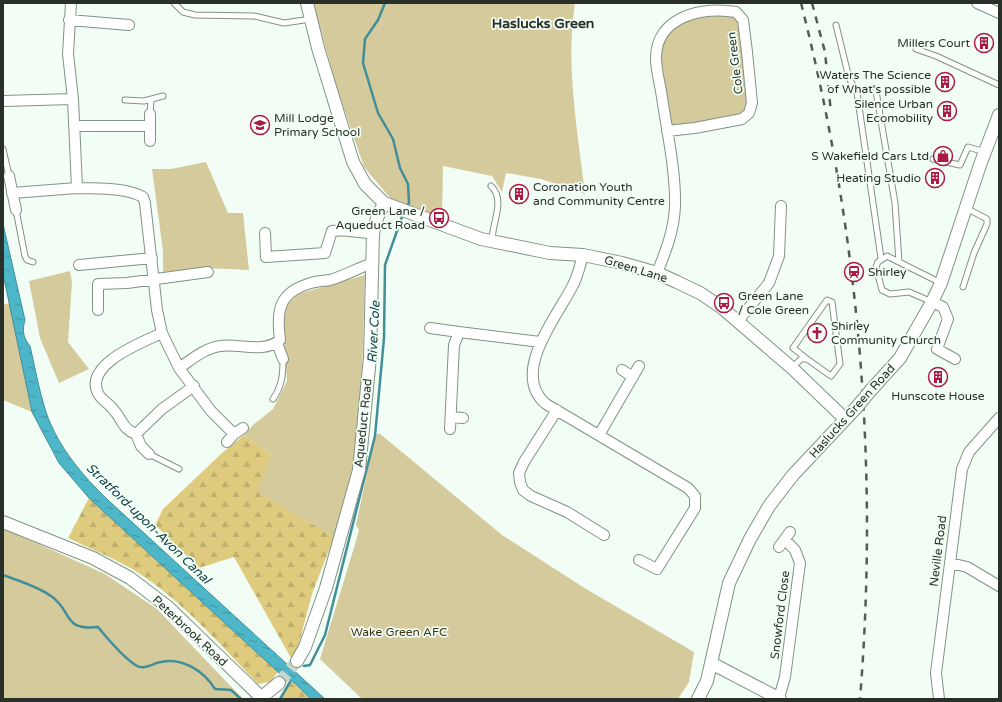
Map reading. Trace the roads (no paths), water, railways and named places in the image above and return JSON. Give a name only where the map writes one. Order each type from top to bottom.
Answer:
[{"type":"street","points":[[71,3],[68,54],[73,99],[76,188]]},
{"type":"street","points":[[307,3],[353,162],[365,184],[384,203]]},
{"type":"street","points":[[977,3],[999,13]]},
{"type":"street","name":"Cole Green","points":[[657,273],[670,239],[675,205],[667,131],[656,57],[662,36],[673,22],[681,17],[702,12],[723,10],[736,12],[743,20],[752,103],[749,113],[742,119],[696,128],[667,131]]},
{"type":"street","points":[[70,20],[129,25]]},
{"type":"street","points":[[3,101],[73,99]]},
{"type":"street","points":[[150,114],[150,141]]},
{"type":"street","name":"Haslucks Green Road","points":[[698,699],[707,681],[729,583],[765,512],[793,475],[856,408],[870,390],[900,358],[932,302],[941,283],[985,152],[999,116]]},
{"type":"street","points":[[74,126],[149,126]]},
{"type":"street","points":[[9,176],[16,210]]},
{"type":"street","points":[[12,193],[76,188],[136,193],[143,197],[155,279],[157,310],[162,333],[179,368],[194,386],[211,411],[234,434]]},
{"type":"street","name":"Green Lane","points":[[384,203],[492,242],[550,253],[583,255],[622,262],[657,273],[714,302],[792,368],[845,419]]},
{"type":"street","name":"Aqueduct Road","points":[[297,660],[305,647],[326,588],[359,470],[370,358],[373,233],[377,218],[384,203]]},
{"type":"street","points":[[738,321],[769,283],[774,270],[779,256],[781,206]]},
{"type":"street","points":[[265,233],[266,257],[324,253],[332,231],[344,229],[357,233],[373,233]]},
{"type":"street","points":[[583,255],[574,283],[540,342],[534,364],[534,385],[541,400],[688,488],[695,496],[695,508],[657,569],[639,560]]},
{"type":"street","points":[[79,265],[152,258]]},
{"type":"street","points":[[277,343],[280,340],[278,319],[281,306],[287,295],[303,286],[329,280],[373,262]]},
{"type":"street","points":[[98,310],[98,284],[127,283],[208,272]]},
{"type":"street","points":[[932,302],[943,307],[948,319],[938,349],[955,359]]},
{"type":"street","points":[[430,328],[540,342]]},
{"type":"street","points":[[450,429],[454,345],[459,332]]},
{"type":"street","points":[[149,454],[141,446],[136,434],[124,427],[117,414],[97,392],[98,373],[104,365],[132,346],[162,333]]},
{"type":"street","points":[[277,343],[283,359]]},
{"type":"street","points":[[179,368],[210,349],[221,346],[249,347],[277,343]]},
{"type":"street","points":[[599,435],[639,366]]},
{"type":"street","points":[[622,370],[633,377]]},
{"type":"street","points":[[136,434],[162,409],[194,386]]},
{"type":"street","points":[[557,410],[519,472],[523,490],[532,496],[567,512],[604,535]]},
{"type":"street","points":[[451,417],[463,418]]},
{"type":"street","name":"Neville Road","points":[[939,699],[936,673],[962,469],[969,452],[999,418]]},
{"type":"street","points":[[227,442],[234,434],[243,428]]},
{"type":"street","name":"Peterbrook Road","points":[[3,522],[93,558],[130,578],[168,607],[262,698]]},
{"type":"street","name":"Snowford Close","points":[[780,698],[785,677],[800,563],[795,550],[785,539]]},
{"type":"street","points":[[950,563],[967,568],[999,586]]},
{"type":"street","points":[[711,664],[780,698]]},
{"type":"street","points":[[262,698],[279,682]]},
{"type":"lane","points":[[174,3],[183,12],[195,15],[254,16],[284,23],[311,19]]},
{"type":"lane","points":[[836,25],[849,78],[857,93],[881,258],[876,267],[882,290],[890,294],[909,292],[932,302]]},
{"type":"lane","points":[[916,49],[936,56],[999,85]]},
{"type":"lane","points":[[876,91],[895,203],[899,262]]},
{"type":"lane","points":[[125,100],[151,100],[163,96]]},
{"type":"lane","points":[[150,114],[151,100]]},
{"type":"lane","points":[[933,159],[960,165],[968,147],[985,152]]},
{"type":"lane","points":[[3,149],[9,176]]},
{"type":"lane","points":[[491,186],[496,190],[499,198],[492,232],[492,242]]},
{"type":"lane","points":[[963,287],[974,254],[988,224],[987,219],[966,208]]},
{"type":"lane","points":[[16,210],[25,256],[27,260],[33,262]]},
{"type":"lane","points":[[881,258],[887,256],[941,283]]},
{"type":"lane","points":[[792,368],[801,359],[807,359],[831,376],[840,364],[832,302],[827,300],[793,348],[807,359]]},
{"type":"lane","points":[[273,399],[278,392],[283,378],[283,359]]},
{"type":"lane","points":[[149,454],[179,469]]},
{"type":"water","points":[[3,224],[25,320],[23,331],[30,346],[46,412],[64,449],[89,481],[108,500],[325,699],[311,699],[297,685],[278,672],[89,498],[59,463],[32,412],[3,274]]},
{"type":"waterway","name":"River Cole","points":[[385,3],[378,20],[365,39],[363,63],[378,113],[393,139],[400,168],[408,184],[409,203],[406,207]]},
{"type":"waterway","name":"River Cole","points":[[304,666],[310,665],[325,635],[375,436],[384,338],[385,265],[403,214]]},
{"type":"waterway","points":[[3,575],[46,592],[58,602],[73,623],[79,626],[98,627],[111,642],[137,666],[146,667],[169,661],[184,664],[199,671],[215,689],[231,690],[241,699]]},
{"type":"waterway","name":"River Cole","points":[[280,699],[290,682]]},
{"type":"tunnel","points":[[279,683],[297,661]]},
{"type":"railway","points":[[801,3],[821,89],[837,175],[850,262],[859,349],[865,436],[867,524],[865,611],[860,699]]},
{"type":"railway","points":[[812,3],[825,52],[831,113]]},
{"type":"place","name":"Millers Court","points":[[984,43]]},
{"type":"place","name":"Waters The Science of What's possible","points":[[945,82]]},
{"type":"place","name":"Silence Urban Ecomobility","points":[[947,111]]},
{"type":"place","name":"Mill Lodge Primary School","points":[[260,125]]},
{"type":"place","name":"S Wakefield Cars Ltd","points":[[943,156]]},
{"type":"place","name":"Heating Studio","points":[[935,178]]},
{"type":"place","name":"Coronation Youth and Community Centre","points":[[519,194]]},
{"type":"place","name":"Green Lane / Aqueduct Road","points":[[439,218]]},
{"type":"place","name":"Shirley","points":[[854,272]]},
{"type":"place","name":"Green Lane / Cole Green","points":[[724,303]]},
{"type":"place","name":"Shirley Community Church","points":[[817,333]]},
{"type":"place","name":"Hunscote House","points":[[938,377]]},
{"type":"district","name":"Haslucks Green","points":[[543,23]]},
{"type":"water label","name":"Stratford-upon-Avon Canal","points":[[149,523]]},
{"type":"park label","name":"Wake Green AFC","points":[[399,632]]}]
